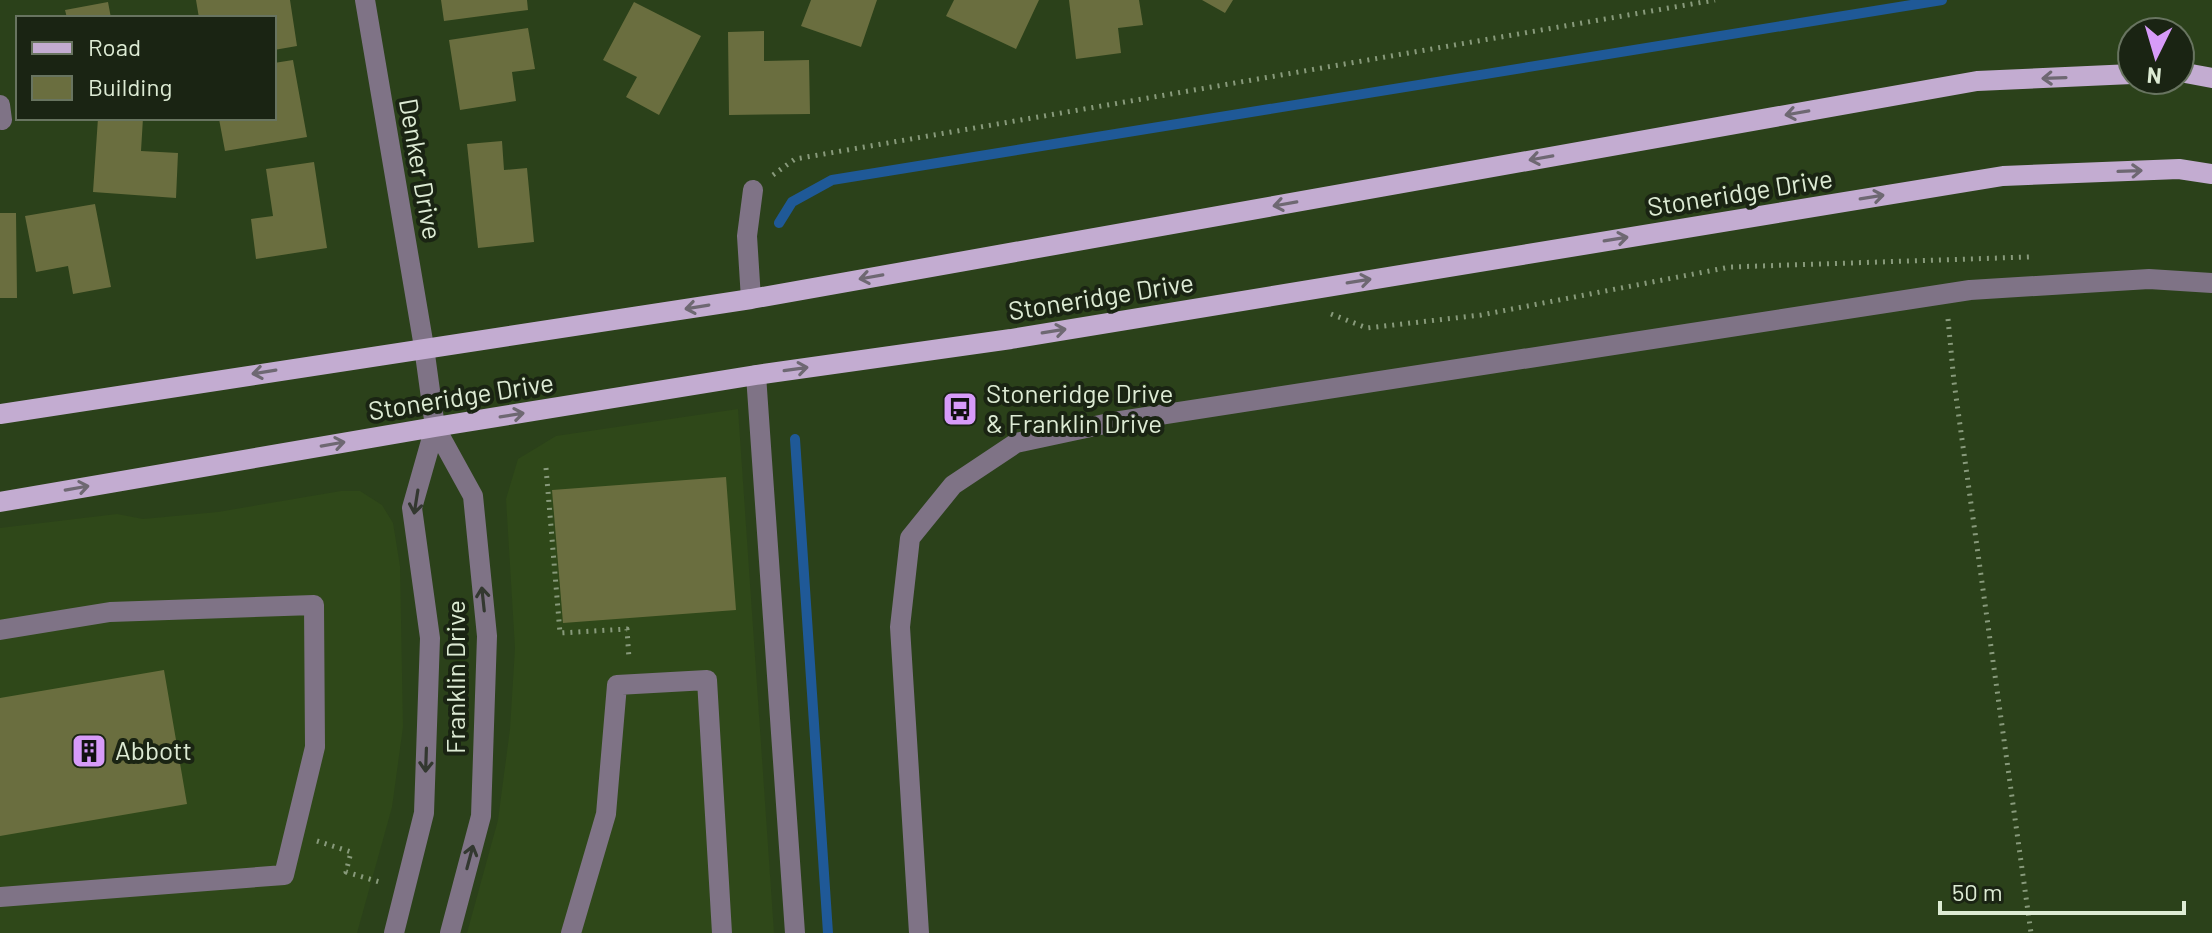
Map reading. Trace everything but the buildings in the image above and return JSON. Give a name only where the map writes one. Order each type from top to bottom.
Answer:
[{"type":"main road","name":"Stoneridge Drive","points":[[0,414],[751,299],[1977,81],[2116,75]]},
{"type":"main road","name":"Stoneridge Drive","points":[[0,502],[435,427],[756,375],[1011,339],[2003,176],[2179,169],[2212,174]]},
{"type":"street","name":"Denker Drive","points":[[365,0],[424,347]]},
{"type":"street","points":[[751,299],[747,236],[753,190]]},
{"type":"street","points":[[919,933],[900,627],[910,538],[953,485],[1016,443],[1114,422],[1970,290],[2149,279],[2212,283]]},
{"type":"street","name":"Franklin Drive","points":[[424,347],[435,427],[473,496],[487,636],[481,816],[450,933]]},
{"type":"street","points":[[756,375],[795,933]]},
{"type":"street","name":"Franklin Drive","points":[[394,933],[424,813],[430,638],[412,508],[435,427]]},
{"type":"street","points":[[0,630],[110,612],[314,605],[315,747],[284,875],[0,897]]},
{"type":"street","points":[[571,933],[606,814],[617,685],[707,680],[722,933]]},
{"type":"path","points":[[753,190],[795,159],[1715,0]]},
{"type":"path","points":[[1367,328],[1481,315],[1730,267],[2040,258]]},
{"type":"path","points":[[1945,294],[1954,382],[2031,933]]},
{"type":"path","points":[[546,468],[560,633],[627,629],[631,684]]},
{"type":"path","points":[[293,835],[351,852],[346,872],[405,890]]},
{"type":"shaded area","points":[[738,409],[774,933],[467,933],[498,820],[510,729],[515,648],[506,499],[518,459],[556,436]]},
{"type":"shaded area","points":[[341,491],[360,491],[382,505],[393,523],[400,566],[403,727],[392,807],[357,933],[0,933],[0,528],[117,514],[143,519],[218,512]]},
{"type":"waterway","points":[[779,223],[792,202],[832,180],[1942,0]]},
{"type":"waterway","points":[[795,439],[828,933]]},
{"type":"place","name":"Stoneridge Drive & Franklin Drive","points":[[960,409]]},
{"type":"place","name":"Abbott","points":[[89,751]]}]
